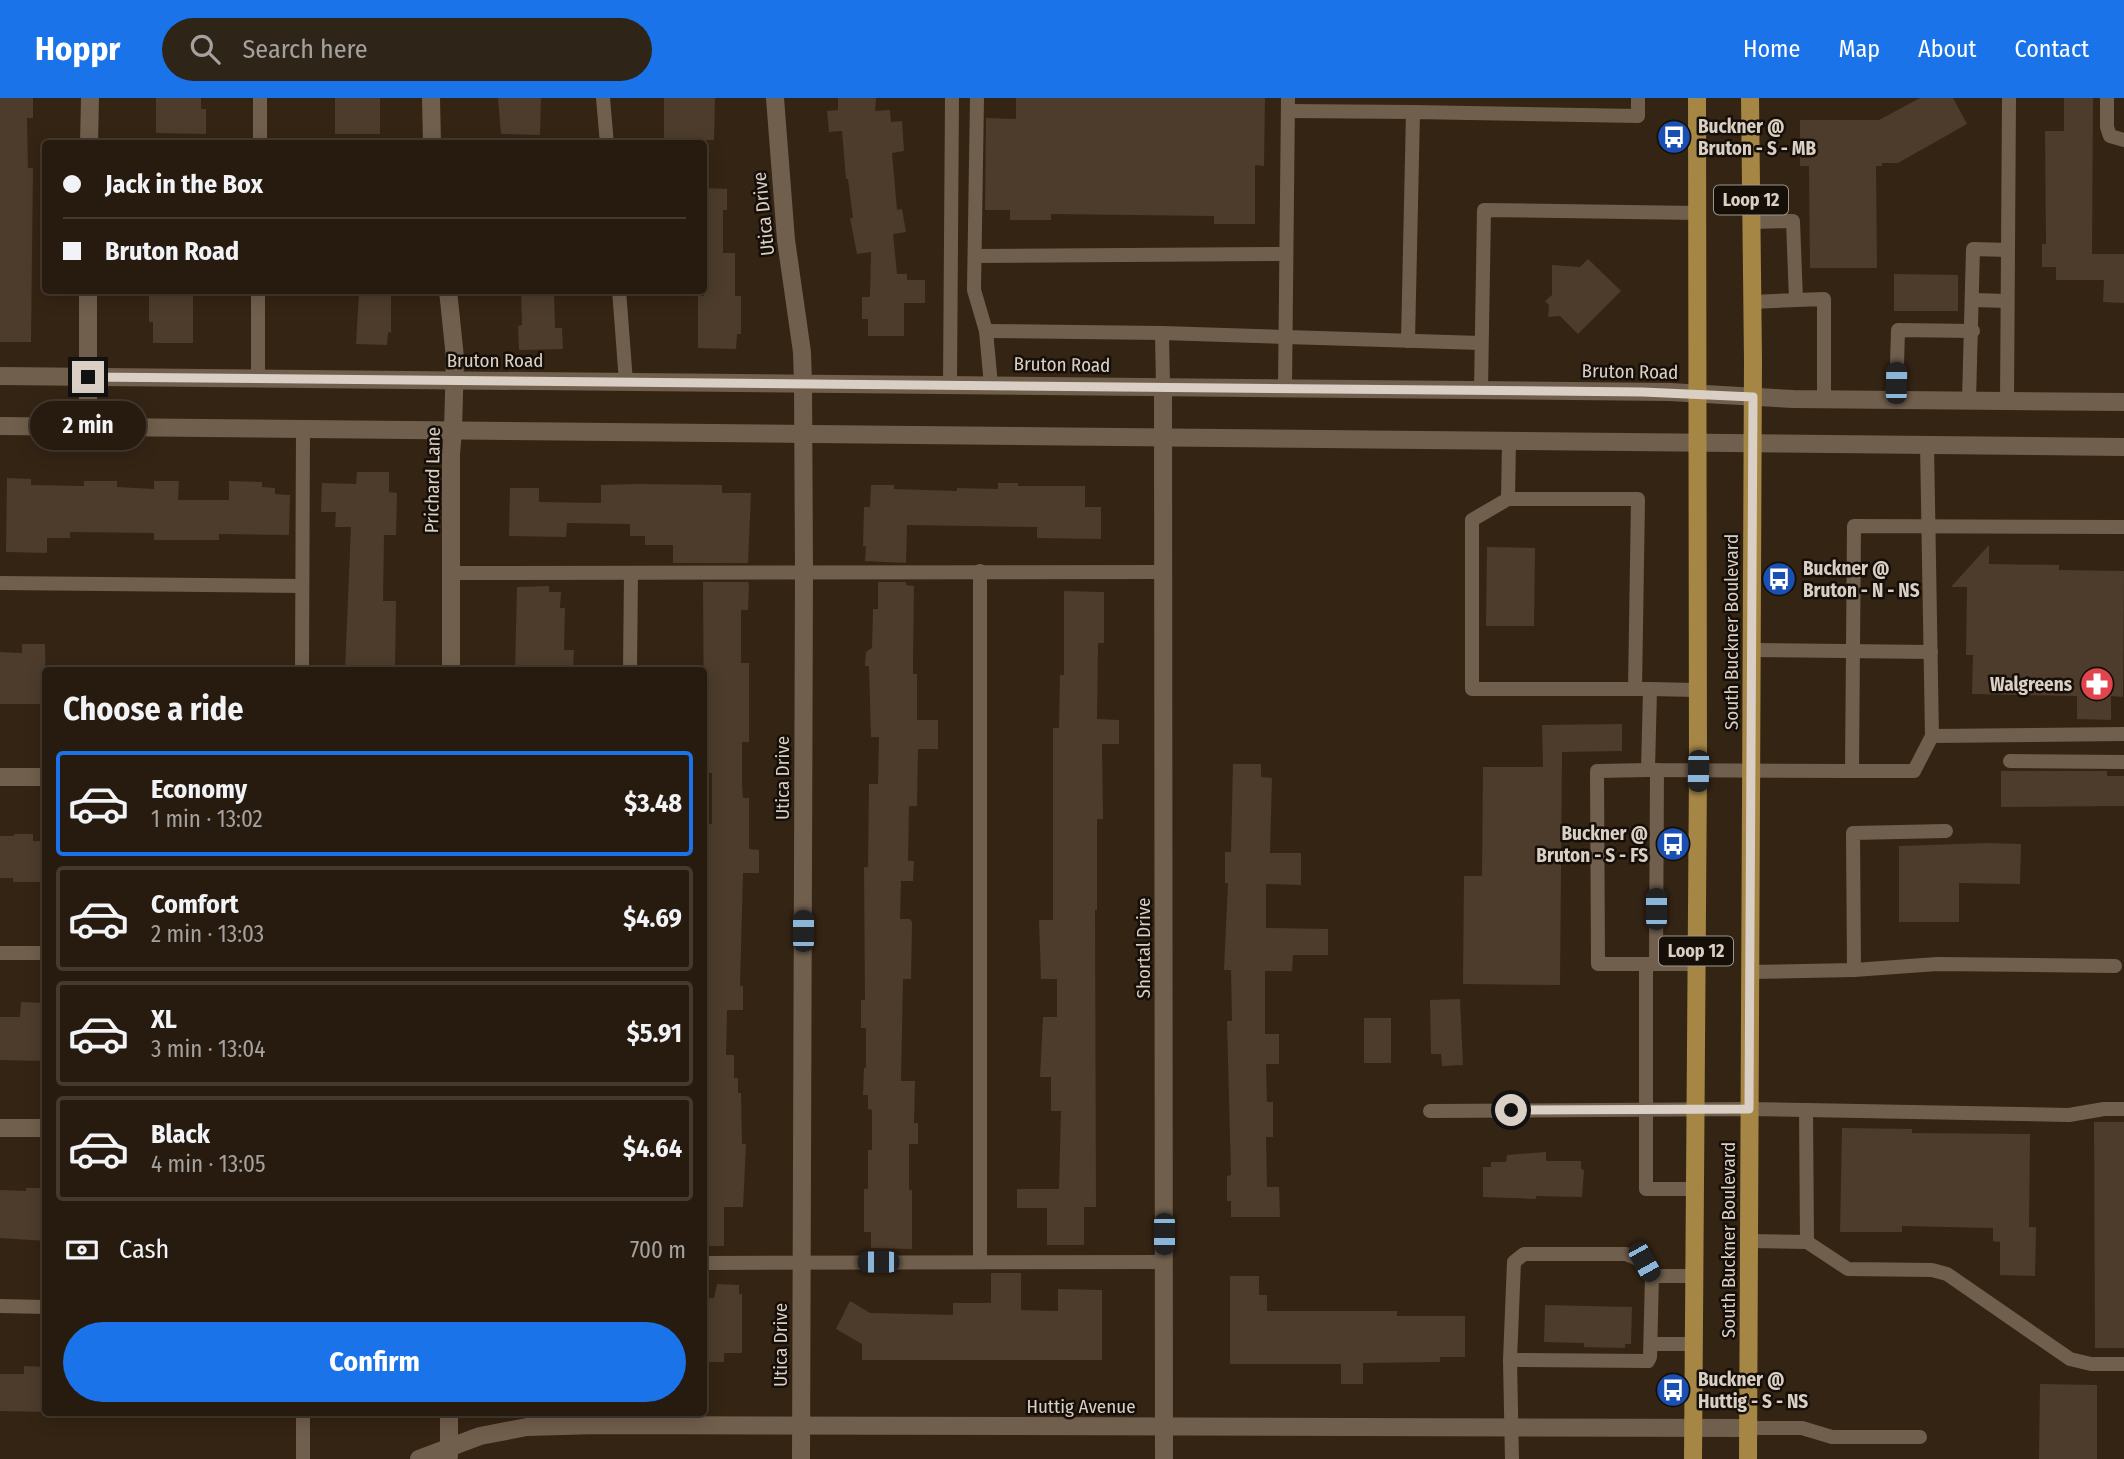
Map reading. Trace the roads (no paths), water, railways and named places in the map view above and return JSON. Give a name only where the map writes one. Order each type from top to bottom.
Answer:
[{"type":"main road","name":"South Buckner Boulevard","points":[[1693,1459],[1699,443],[1697,98]]},
{"type":"main road","name":"South Buckner Boulevard","points":[[1748,1459],[1753,397],[1750,98]]},
{"type":"street","points":[[89,140],[90,98]]},
{"type":"street","points":[[430,98],[432,140]]},
{"type":"street","name":"Utica Drive","points":[[775,98],[786,240],[802,352],[803,384],[801,1459]]},
{"type":"street","points":[[88,294],[88,427]]},
{"type":"street","name":"Prichard Lane","points":[[448,294],[455,358],[451,454],[451,667]]},
{"type":"street","name":"Bruton Road","points":[[0,376],[1670,392],[1824,399],[2124,402]]},
{"type":"street","name":"Shortal Drive","points":[[1163,386],[1164,1459]]},
{"type":"street","points":[[0,426],[2124,447]]},
{"type":"street","points":[[0,777],[42,777]]},
{"type":"street","points":[[0,1128],[42,1128]]},
{"type":"street","points":[[449,1416],[449,1453]]},
{"type":"street","name":"Huttig Avenue","points":[[419,1459],[449,1453],[480,1437],[527,1427],[801,1425],[1748,1428]]},
{"type":"lane","points":[[260,98],[260,140]]},
{"type":"lane","points":[[603,98],[607,140]]},
{"type":"lane","points":[[950,384],[952,98]]},
{"type":"lane","points":[[977,98],[974,289],[986,331],[991,385]]},
{"type":"lane","points":[[1285,388],[1288,104],[1413,112],[1638,116],[1638,98]]},
{"type":"lane","points":[[2007,401],[2009,98]]},
{"type":"lane","points":[[2106,98],[2110,136],[2124,140]]},
{"type":"lane","points":[[1408,341],[1413,112]]},
{"type":"lane","points":[[1481,390],[1484,210],[1698,213]]},
{"type":"lane","points":[[1751,222],[1793,221],[1796,300]]},
{"type":"lane","points":[[1969,400],[1973,331],[1973,249],[2008,250]]},
{"type":"lane","points":[[975,256],[1286,254]]},
{"type":"lane","points":[[258,294],[258,379]]},
{"type":"lane","points":[[619,294],[626,382]]},
{"type":"lane","points":[[1752,302],[1824,299],[1824,399]]},
{"type":"lane","points":[[1973,300],[2007,300]]},
{"type":"lane","points":[[1896,400],[1898,330],[1973,331]]},
{"type":"lane","points":[[986,331],[1162,333],[1481,343]]},
{"type":"lane","points":[[1162,333],[1163,386]]},
{"type":"lane","points":[[302,667],[303,429]]},
{"type":"lane","points":[[1508,441],[1508,499]]},
{"type":"lane","points":[[1696,964],[1598,964],[1597,771],[1914,771],[1932,736],[1927,444]]},
{"type":"lane","points":[[1694,1189],[1646,1189],[1652,770],[1642,690],[1638,499],[1508,499],[1472,520],[1472,689],[1642,690],[1696,690]]},
{"type":"lane","points":[[1852,771],[1854,526],[2124,527]]},
{"type":"lane","points":[[980,571],[980,1262]]},
{"type":"lane","points":[[452,573],[1163,572]]},
{"type":"lane","points":[[631,573],[631,667]]},
{"type":"lane","points":[[0,583],[302,586]]},
{"type":"lane","points":[[1752,650],[1931,652]]},
{"type":"lane","points":[[1932,736],[2124,734]]},
{"type":"lane","points":[[2010,761],[2124,762]]},
{"type":"lane","points":[[1854,970],[1853,833],[1946,831]]},
{"type":"lane","points":[[0,953],[42,953]]},
{"type":"lane","points":[[1749,972],[1854,970],[1937,964],[2115,966]]},
{"type":"lane","points":[[1430,1111],[1749,1109],[2069,1115],[2104,1109],[2124,1109]]},
{"type":"lane","points":[[1806,1110],[1807,1242]]},
{"type":"lane","points":[[1749,1241],[1807,1242],[1848,1269],[1932,1270],[1947,1274],[2070,1359],[2091,1364],[2124,1364]]},
{"type":"lane","points":[[1510,1360],[1648,1361],[1651,1344],[1652,1276],[1644,1262],[1626,1254],[1524,1254],[1514,1262],[1510,1360],[1512,1459]]},
{"type":"lane","points":[[707,1263],[1164,1262]]},
{"type":"lane","points":[[1652,1276],[1693,1276]]},
{"type":"lane","points":[[0,1306],[42,1307]]},
{"type":"lane","points":[[1651,1344],[1693,1344]]},
{"type":"lane","points":[[303,1416],[303,1459]]},
{"type":"lane","points":[[1748,1428],[1802,1428],[1832,1437],[1920,1437]]},
{"type":"place","name":"Buckner @ Bruton - S - MB","points":[[1674,137]]},
{"type":"place","name":"Buckner @ Bruton - N - NS","points":[[1779,579]]},
{"type":"place","name":"Walgreens","points":[[2097,684]]},
{"type":"place","name":"Buckner @ Bruton - S - FS","points":[[1673,844]]},
{"type":"place","name":"Buckner @ Huttig - S - NS","points":[[1673,1390]]}]
